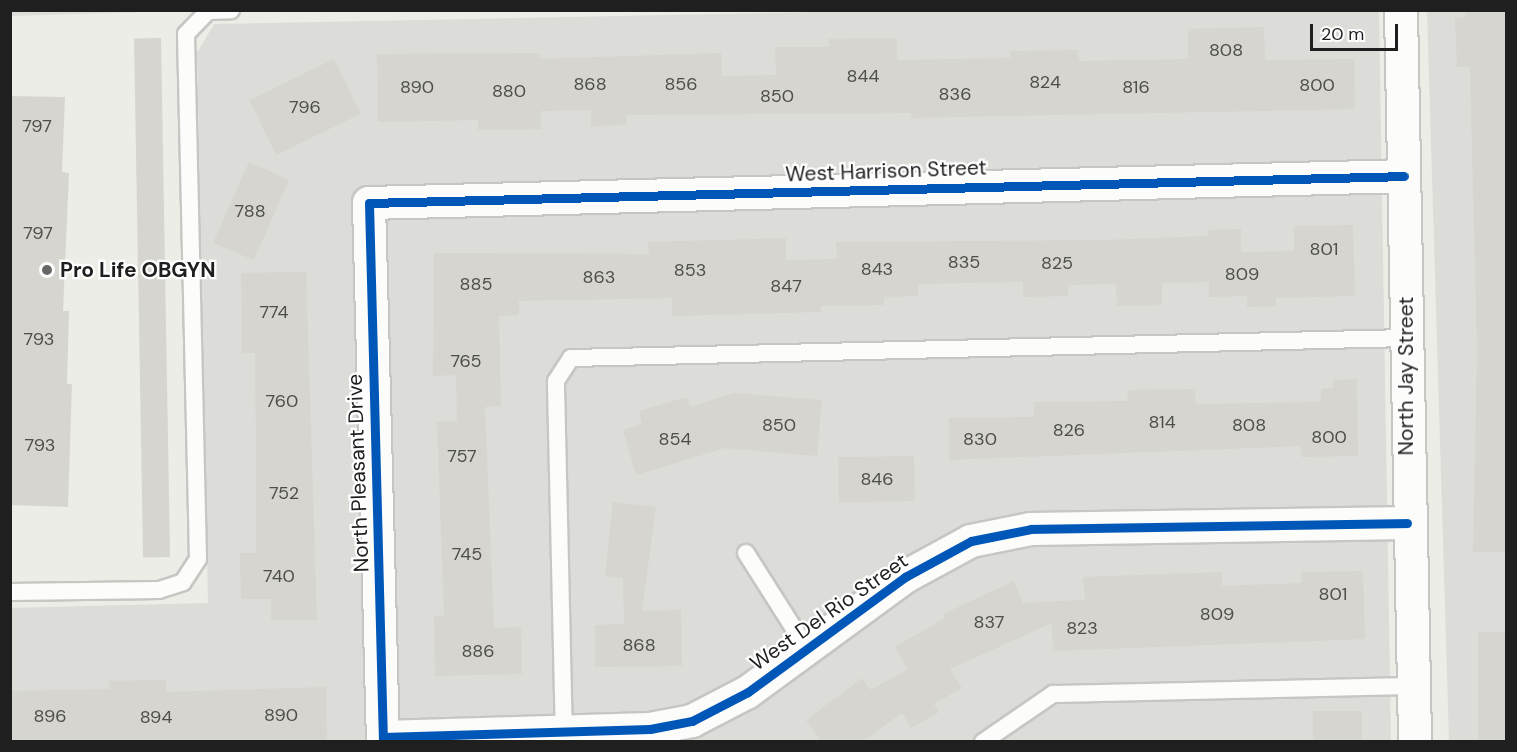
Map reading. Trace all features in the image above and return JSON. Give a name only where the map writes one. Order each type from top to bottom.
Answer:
[{"type":"street","name":"North Jay Street","points":[[1401,10],[1407,523],[1415,741]]},
{"type":"street","name":"West Harrison Street","points":[[369,203],[1404,176]]},
{"type":"street","name":"North Pleasant Drive","points":[[369,203],[383,739]]},
{"type":"street","name":"West Del Rio Street","points":[[383,739],[563,736],[650,729],[692,721],[748,692],[905,577],[971,541],[1030,530],[1407,523]]},
{"type":"lane","points":[[10,592],[159,590],[183,582],[198,559],[186,34],[208,11],[231,10]]},
{"type":"lane","points":[[563,736],[556,381],[571,358],[1405,338]]},
{"type":"lane","points":[[746,553],[807,649]]},
{"type":"lane","points":[[983,741],[1053,694],[1413,686]]},
{"type":"shaded area","points":[[11,10],[178,10],[178,11],[11,16]]},
{"type":"shaded area","points":[[869,11],[1379,11],[1391,741],[11,741],[10,608],[208,603],[197,53],[214,24]]},
{"type":"shaded area","points":[[1427,11],[1506,11],[1506,741],[1449,741]]},
{"type":"building","points":[[1465,10],[1506,10],[1506,552],[1473,552],[1477,349],[1470,67],[1457,67],[1455,18],[1465,18]]},
{"type":"building","points":[[1264,27],[1265,60],[1354,59],[1355,109],[911,118],[911,113],[626,115],[626,125],[591,126],[591,110],[541,111],[541,129],[478,130],[478,120],[378,122],[377,54],[540,53],[540,59],[721,53],[722,76],[776,75],[775,47],[829,47],[828,39],[897,38],[897,60],[1010,58],[1010,51],[1078,50],[1079,61],[1188,59],[1188,29]]},
{"type":"building","points":[[134,38],[161,38],[170,557],[143,557]]},
{"type":"building","points":[[334,59],[361,114],[276,155],[250,100]]},
{"type":"building","points":[[10,96],[65,97],[62,172],[69,173],[63,311],[69,311],[67,384],[72,384],[68,507],[10,505]]},
{"type":"building","points":[[249,162],[289,180],[253,260],[213,242]]},
{"type":"building","points":[[1353,225],[1355,296],[1276,298],[1276,306],[1247,307],[1247,296],[1209,297],[1209,282],[1162,283],[1162,305],[1117,306],[1116,284],[1068,285],[1068,296],[1023,297],[1023,282],[918,284],[918,296],[884,297],[884,305],[821,306],[821,312],[672,316],[672,298],[519,301],[519,315],[499,316],[501,406],[485,407],[494,628],[521,627],[522,674],[435,676],[434,616],[444,615],[437,422],[457,421],[456,375],[433,376],[434,253],[649,254],[648,242],[786,238],[786,260],[837,259],[836,242],[1104,240],[1208,236],[1208,230],[1241,229],[1241,252],[1294,251],[1294,226]]},
{"type":"building","points":[[306,272],[317,620],[271,620],[271,599],[241,599],[240,553],[256,553],[256,457],[255,353],[242,353],[241,273]]},
{"type":"building","points":[[1357,379],[1358,456],[1301,457],[1301,446],[949,460],[949,418],[1034,417],[1034,402],[1128,401],[1127,390],[1195,389],[1196,404],[1321,402],[1321,389],[1333,388],[1333,380]]},
{"type":"building","points":[[734,393],[822,400],[817,456],[725,448],[636,475],[623,430],[642,424],[639,411],[687,397],[690,407]]},
{"type":"building","points":[[914,456],[915,501],[839,502],[838,457]]},
{"type":"building","points":[[613,502],[656,507],[642,611],[681,610],[682,666],[595,667],[595,625],[624,624],[623,578],[605,576]]},
{"type":"building","points":[[1363,571],[1365,639],[1053,651],[1052,623],[950,669],[962,688],[934,704],[939,712],[911,728],[902,713],[863,741],[821,741],[806,720],[862,678],[871,690],[908,669],[895,647],[945,618],[943,614],[1014,581],[1023,603],[1085,600],[1083,577],[1222,572],[1222,586],[1301,583],[1301,572]]},
{"type":"building","points":[[1478,632],[1506,632],[1506,741],[1478,741]]},
{"type":"building","points":[[166,680],[166,692],[326,687],[327,741],[10,741],[10,691],[110,689],[109,681]]},
{"type":"building","points":[[1313,711],[1362,711],[1362,741],[1313,741]]},
{"type":"cycle path","points":[[383,742],[369,203],[1404,176]]},
{"type":"cycle path","points":[[383,737],[650,729],[692,721],[748,692],[905,577],[971,541],[1031,529],[1407,523]]},
{"type":"place","name":"Pro Life OBGYN","points":[[47,270]]}]
